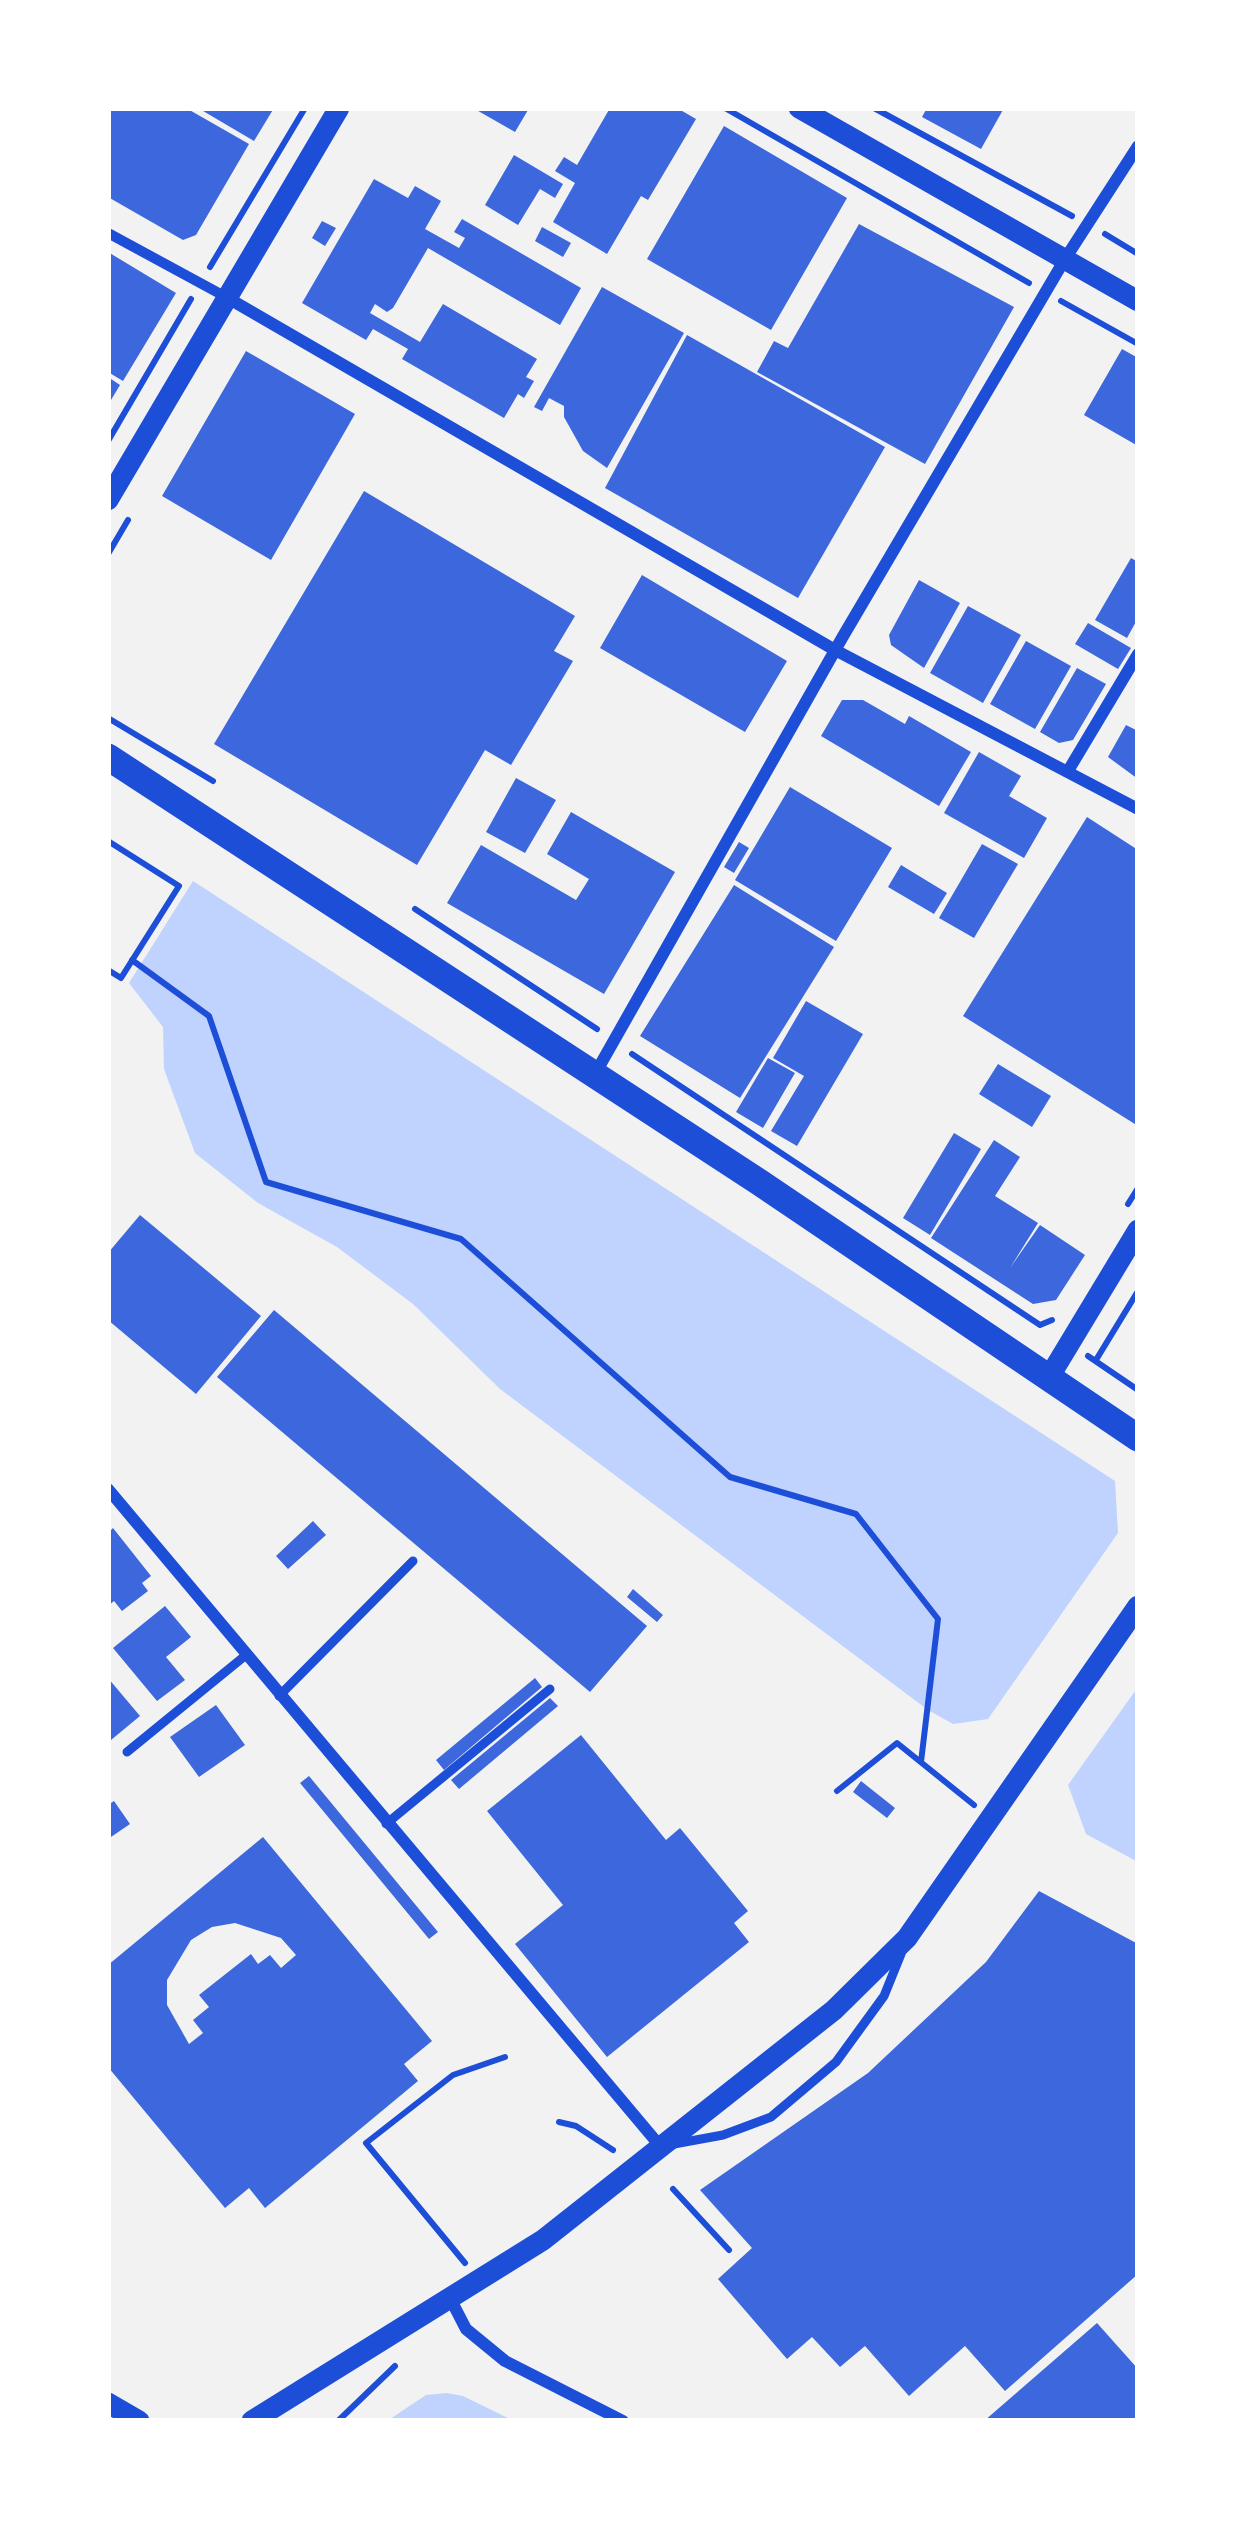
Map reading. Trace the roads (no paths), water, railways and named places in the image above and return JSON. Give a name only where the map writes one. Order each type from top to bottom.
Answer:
[{"type":"main road","points":[[108,758],[595,1074],[1138,1438]]},
{"type":"street","points":[[108,500],[340,108]]},
{"type":"street","points":[[799,108],[1138,302]]},
{"type":"street","points":[[595,1074],[835,650],[1065,259],[1138,146]]},
{"type":"street","points":[[108,232],[835,650],[1138,809]]},
{"type":"street","points":[[1068,771],[1138,654]]},
{"type":"street","points":[[1048,1379],[1138,1230]]},
{"type":"street","points":[[108,1489],[661,2146]]},
{"type":"street","points":[[252,2421],[542,2240],[834,2010],[907,1938],[1138,1606]]},
{"type":"street","points":[[450,2298],[466,2329],[505,2361],[622,2421]]},
{"type":"street","points":[[108,2403],[139,2421]]},
{"type":"lane","points":[[279,1696],[413,1561]]},
{"type":"lane","points":[[127,1752],[246,1655]]},
{"type":"lane","points":[[386,1824],[550,1689]]},
{"type":"lane","points":[[661,2146],[723,2135],[771,2117],[820,2076],[884,1996],[907,1938]]},
{"type":"water","points":[[193,881],[1115,1481],[1118,1533],[988,1719],[953,1724],[928,1710],[500,1389],[413,1304],[337,1247],[258,1203],[195,1153],[164,1069],[163,1027],[129,983]]},
{"type":"water","points":[[1138,1687],[1138,1862],[1086,1834],[1068,1785]]},
{"type":"water","points":[[447,2393],[514,2421],[387,2421],[426,2395]]}]
